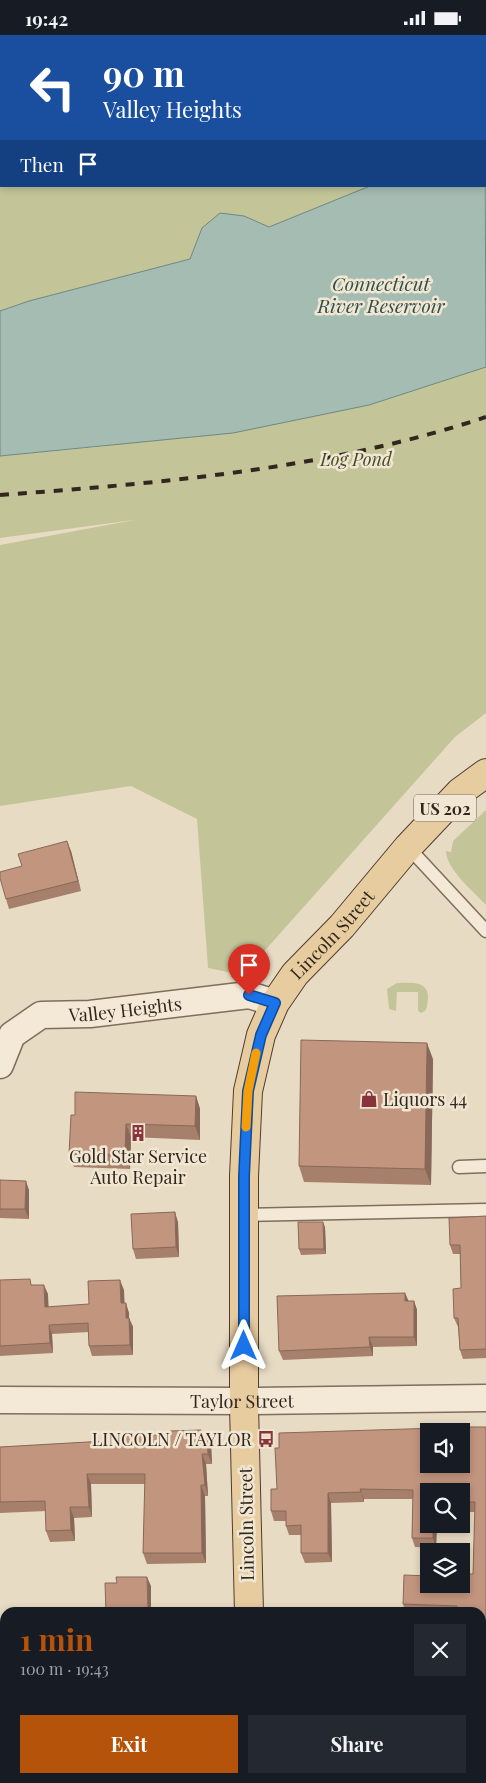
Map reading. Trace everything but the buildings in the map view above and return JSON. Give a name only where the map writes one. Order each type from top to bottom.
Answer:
[{"type":"main road","name":"Lincoln Street","points":[[248,1607],[246,1586],[244,1215],[248,1091],[261,1035],[275,1003],[295,973],[342,926],[408,847],[460,792],[486,773]]},
{"type":"street","name":"Valley Heights","points":[[0,1065],[12,1035],[41,1015],[90,1014],[249,995],[275,1003]]},
{"type":"street","name":"Taylor Street","points":[[0,1400],[244,1401],[486,1398]]},
{"type":"lane","points":[[408,847],[486,931]]},
{"type":"lane","points":[[460,1167],[486,1165]]},
{"type":"lane","points":[[244,1215],[486,1210]]},
{"type":"green space","points":[[0,187],[368,187],[269,227],[244,216],[202,228],[190,259],[29,301],[0,311]]},
{"type":"green space","name":"Log Pond","points":[[486,367],[486,713],[455,737],[243,975],[208,968],[197,819],[131,786],[0,806],[0,545],[134,520],[0,538],[0,456],[98,447],[369,405]]},
{"type":"green space","points":[[486,810],[486,905],[455,873],[447,858],[446,851],[451,852],[453,841]]},
{"type":"green space","points":[[397,983],[418,984],[426,988],[428,999],[425,1011],[421,1013],[418,1011],[418,992],[397,992],[396,1011],[389,1009],[387,989]]},
{"type":"water","name":"Connecticut River Reservoir","points":[[368,187],[485,187],[486,367],[369,405],[233,433],[0,456],[0,311],[29,301],[190,259],[202,228],[220,213],[244,216],[269,227]]},
{"type":"railway","points":[[0,495],[123,485],[246,471],[367,449],[427,435],[486,417]]},
{"type":"slow traffic","points":[[246,1127],[248,1091],[256,1053]]},
{"type":"place","name":"Liquors 44","points":[[369,1099]]},
{"type":"place","name":"Gold Star Service Auto Repair","points":[[138,1133]]},
{"type":"place","name":"LINCOLN / TAYLOR","points":[[266,1439]]},
{"type":"route","points":[[244,1346],[244,1176],[248,1091],[261,1035],[275,1003],[249,995]]}]
